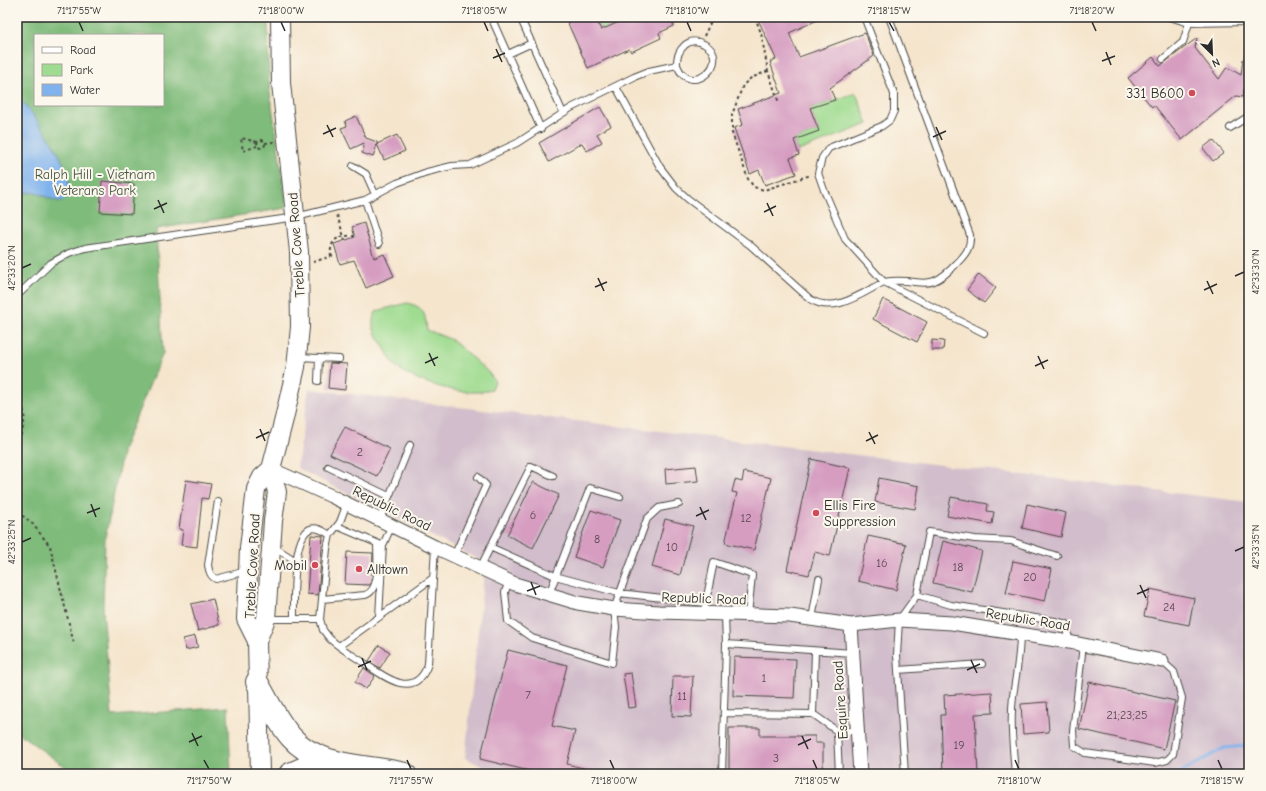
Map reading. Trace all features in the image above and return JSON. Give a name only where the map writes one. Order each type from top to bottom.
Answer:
[{"type":"highway","points":[[257,682],[283,727],[293,740],[315,755],[337,762],[405,774]]},
{"type":"highway","points":[[290,774],[304,768],[337,762]]},
{"type":"main road","name":"Treble Cove Road","points":[[260,774],[256,619],[248,571],[256,489],[262,477],[270,469],[289,400],[297,357],[301,314],[300,263],[281,83],[280,17]]},
{"type":"main road","name":"Treble Cove Road","points":[[256,619],[269,572],[277,492],[270,469]]},
{"type":"main road","points":[[248,571],[269,572]]},
{"type":"street","name":"Republic Road","points":[[270,469],[346,503],[434,547],[509,581],[578,603],[614,609],[705,608],[725,615],[790,616],[851,625],[899,620],[952,623],[1069,642],[1162,661]]},
{"type":"street","name":"Esquire Road","points":[[851,625],[860,774]]},
{"type":"lane","points":[[491,17],[540,129]]},
{"type":"lane","points":[[520,17],[563,113]]},
{"type":"lane","points":[[864,17],[895,97],[894,110],[890,120],[882,126],[829,148],[822,158],[818,175],[845,239],[884,282],[984,333]]},
{"type":"lane","points":[[616,86],[660,167],[670,182],[688,199],[750,245],[810,299],[822,305],[835,305],[847,301],[884,282],[935,282],[946,275],[962,257],[968,249],[970,240],[961,208],[889,17]]},
{"type":"lane","points":[[1169,17],[1189,23],[1249,22]]},
{"type":"lane","points":[[1163,59],[1183,42],[1189,23]]},
{"type":"lane","points":[[694,42],[702,43],[709,47],[714,56],[713,67],[709,73],[698,79],[693,79],[682,74],[677,65],[678,52],[683,46],[694,42]]},
{"type":"lane","points":[[508,54],[532,44]]},
{"type":"lane","points":[[18,294],[51,263],[85,248],[296,217],[365,200],[397,183],[426,172],[452,166],[470,165],[517,143],[563,113],[616,86],[644,73],[677,65]]},
{"type":"lane","points":[[1230,128],[1249,116]]},
{"type":"lane","points":[[353,166],[366,174],[375,194]]},
{"type":"lane","points":[[365,200],[379,244]]},
{"type":"lane","points":[[297,357],[339,359]]},
{"type":"lane","points":[[318,381],[319,358]]},
{"type":"lane","points":[[380,519],[410,445]]},
{"type":"lane","points":[[480,568],[531,466],[552,476]]},
{"type":"lane","points":[[328,467],[389,496]]},
{"type":"lane","points":[[454,556],[486,485],[478,477]]},
{"type":"lane","points":[[548,594],[590,488],[620,497]]},
{"type":"lane","points":[[218,501],[208,565],[209,571],[216,579],[248,571]]},
{"type":"lane","points":[[346,503],[337,526],[330,535],[327,549],[320,618],[322,628],[326,635],[340,646],[392,682],[403,684],[418,679],[428,664],[434,547]]},
{"type":"lane","points":[[509,581],[505,592],[508,621],[532,638],[612,663],[616,627],[614,609],[647,519],[659,508],[678,504]]},
{"type":"lane","points":[[322,599],[365,595],[373,591],[380,544],[392,525]]},
{"type":"lane","points":[[337,526],[380,544]]},
{"type":"lane","points":[[294,619],[296,561],[304,534],[309,529],[320,529],[330,535]]},
{"type":"lane","points":[[906,774],[898,670],[899,620],[916,595],[929,532],[975,539],[1011,541],[1057,556]]},
{"type":"lane","points":[[379,617],[380,544]]},
{"type":"lane","points":[[271,546],[296,561]]},
{"type":"lane","points":[[490,547],[555,576],[619,593],[705,608],[714,562],[752,575],[748,616]]},
{"type":"lane","points":[[340,646],[433,578]]},
{"type":"lane","points":[[812,619],[819,579]]},
{"type":"lane","points":[[916,595],[951,605],[1067,624],[1069,642]]},
{"type":"lane","points":[[722,774],[726,644],[725,615]]},
{"type":"lane","points":[[256,619],[320,618]]},
{"type":"lane","points":[[1015,774],[1011,727],[1013,696],[1020,658],[1020,634]]},
{"type":"lane","points":[[726,644],[853,653]]},
{"type":"lane","points":[[1084,645],[1073,731],[1074,746],[1085,753],[1155,763],[1167,760],[1173,754],[1182,698],[1174,672],[1162,661]]},
{"type":"lane","points":[[813,714],[815,651]]},
{"type":"lane","points":[[898,670],[982,664]]},
{"type":"lane","points":[[724,713],[813,714],[837,731],[858,731]]},
{"type":"lane","points":[[837,731],[839,774]]},
{"type":"path","points":[[702,43],[713,17]]},
{"type":"path","points":[[755,17],[761,33],[768,70],[780,103]]},
{"type":"path","points":[[768,70],[745,82],[739,93],[732,115],[732,133],[748,179],[754,187],[764,190],[806,177],[818,175]]},
{"type":"path","points":[[241,138],[257,144],[243,151],[241,138]]},
{"type":"path","points":[[335,208],[345,240]]},
{"type":"path","points":[[331,257],[332,243],[343,235],[354,236]]},
{"type":"path","points":[[312,262],[335,255]]},
{"type":"path","points":[[17,399],[24,412],[26,422],[17,444]]},
{"type":"path","points":[[17,512],[31,522],[50,546],[74,644]]},
{"type":"shaded area","points":[[309,389],[1249,502],[1249,774],[500,774],[465,758],[485,563],[297,468]]},
{"type":"green space","name":"Ralph Hill - Vietnam Veterans Park","points":[[17,17],[268,17],[269,85],[287,208],[156,229],[163,353],[123,448],[105,539],[103,610],[112,716],[228,707],[231,774],[75,774],[17,732]]},
{"type":"green space","points":[[595,17],[630,17],[601,30]]},
{"type":"green space","points":[[856,93],[868,124],[798,151],[794,140],[818,131],[810,108]]},
{"type":"green space","points":[[407,303],[421,309],[425,315],[427,330],[452,340],[488,372],[495,381],[492,389],[482,392],[471,392],[444,388],[418,379],[396,366],[376,334],[373,326],[373,319],[377,311]]},
{"type":"water","points":[[17,94],[44,130],[63,162],[68,177],[68,190],[63,201],[56,201],[37,193],[17,192]]},
{"type":"building","points":[[565,17],[595,17],[601,30],[630,17],[670,17],[674,26],[659,33],[661,38],[631,52],[629,49],[588,68]]},
{"type":"building","points":[[757,17],[824,17],[789,33],[799,57],[865,33],[874,56],[830,88],[835,100],[810,108],[819,131],[794,140],[799,155],[790,158],[796,174],[765,185],[759,170],[750,174],[734,128],[743,125],[738,109],[781,93],[770,62],[776,59]]},
{"type":"building","name":"331 B600","points":[[1197,38],[1195,48],[1219,79],[1227,67],[1241,75],[1243,59],[1249,59],[1249,89],[1244,89],[1243,97],[1236,96],[1182,140],[1154,105],[1152,107],[1128,78],[1153,57],[1160,66]]},
{"type":"building","points":[[600,107],[611,126],[597,134],[602,142],[587,151],[582,143],[549,162],[539,143]]},
{"type":"building","points":[[356,116],[366,138],[377,142],[373,157],[362,153],[364,143],[351,149],[341,128],[347,126],[345,121]]},
{"type":"building","points":[[397,135],[405,151],[384,160],[377,144]]},
{"type":"building","points":[[1213,140],[1224,153],[1213,161],[1203,148]]},
{"type":"building","points":[[102,181],[134,184],[132,214],[100,212]]},
{"type":"building","points":[[364,223],[374,258],[384,254],[394,276],[366,288],[354,260],[340,264],[334,244],[355,237],[352,227]]},
{"type":"building","points":[[979,274],[996,288],[984,303],[967,290]]},
{"type":"building","points":[[883,299],[927,322],[917,342],[873,319]]},
{"type":"building","points":[[932,340],[944,341],[943,350],[932,350]]},
{"type":"building","points":[[330,363],[347,364],[345,390],[328,388]]},
{"type":"building","points":[[345,427],[390,449],[377,476],[330,454]]},
{"type":"building","points":[[811,459],[850,468],[830,556],[815,552],[809,575],[787,570]]},
{"type":"building","points":[[696,466],[698,481],[666,484],[665,469]]},
{"type":"building","points":[[744,472],[771,478],[754,550],[725,543],[737,493],[732,492],[735,480],[742,482]]},
{"type":"building","points":[[879,478],[919,486],[915,509],[875,502]]},
{"type":"building","points":[[186,480],[211,484],[208,499],[202,498],[197,547],[181,545],[183,530],[179,529]]},
{"type":"building","points":[[533,482],[559,495],[533,548],[507,535]]},
{"type":"building","points":[[951,497],[988,504],[987,511],[994,512],[992,524],[947,516]]},
{"type":"building","points":[[1027,504],[1066,513],[1061,537],[1022,528]]},
{"type":"building","points":[[591,510],[620,520],[603,567],[574,557]]},
{"type":"building","points":[[665,519],[693,526],[680,575],[652,567]]},
{"type":"building","points":[[311,535],[323,536],[318,595],[307,594]]},
{"type":"building","points":[[868,536],[906,544],[896,590],[858,581]]},
{"type":"building","points":[[943,541],[982,551],[972,592],[933,583]]},
{"type":"building","name":"Alltown","points":[[347,552],[373,553],[370,585],[345,584]]},
{"type":"building","points":[[1013,561],[1052,569],[1045,601],[1006,593]]},
{"type":"building","points":[[1150,589],[1194,598],[1189,625],[1144,616]]},
{"type":"building","points":[[213,599],[219,625],[198,631],[191,604]]},
{"type":"building","points":[[195,636],[198,647],[186,650],[183,639]]},
{"type":"building","points":[[379,645],[390,652],[380,668],[369,661]]},
{"type":"building","points":[[508,650],[567,665],[552,726],[575,731],[567,764],[595,771],[595,774],[542,774],[480,759]]},
{"type":"building","points":[[734,657],[796,659],[794,698],[733,696]]},
{"type":"building","points":[[364,668],[375,676],[366,689],[355,682]]},
{"type":"building","points":[[631,673],[636,707],[628,708],[623,674]]},
{"type":"building","points":[[673,676],[693,676],[691,717],[672,716]]},
{"type":"building","points":[[1089,682],[1175,701],[1164,749],[1079,729]]},
{"type":"building","points":[[992,692],[993,713],[975,714],[978,774],[943,774],[941,715],[945,715],[944,695]]},
{"type":"building","points":[[1047,702],[1049,732],[1023,734],[1021,704]]},
{"type":"building","points":[[729,728],[760,728],[760,736],[815,736],[815,743],[823,743],[823,772],[729,774]]},
{"type":"waterway","points":[[1178,774],[1224,748],[1246,746]]},
{"type":"place","name":"331 B600","points":[[1192,93]]},
{"type":"place","name":"Ellis Fire Suppression","points":[[816,513]]},
{"type":"place","name":"Mobil","points":[[315,565]]},
{"type":"place","name":"Alltown","points":[[359,569]]}]
